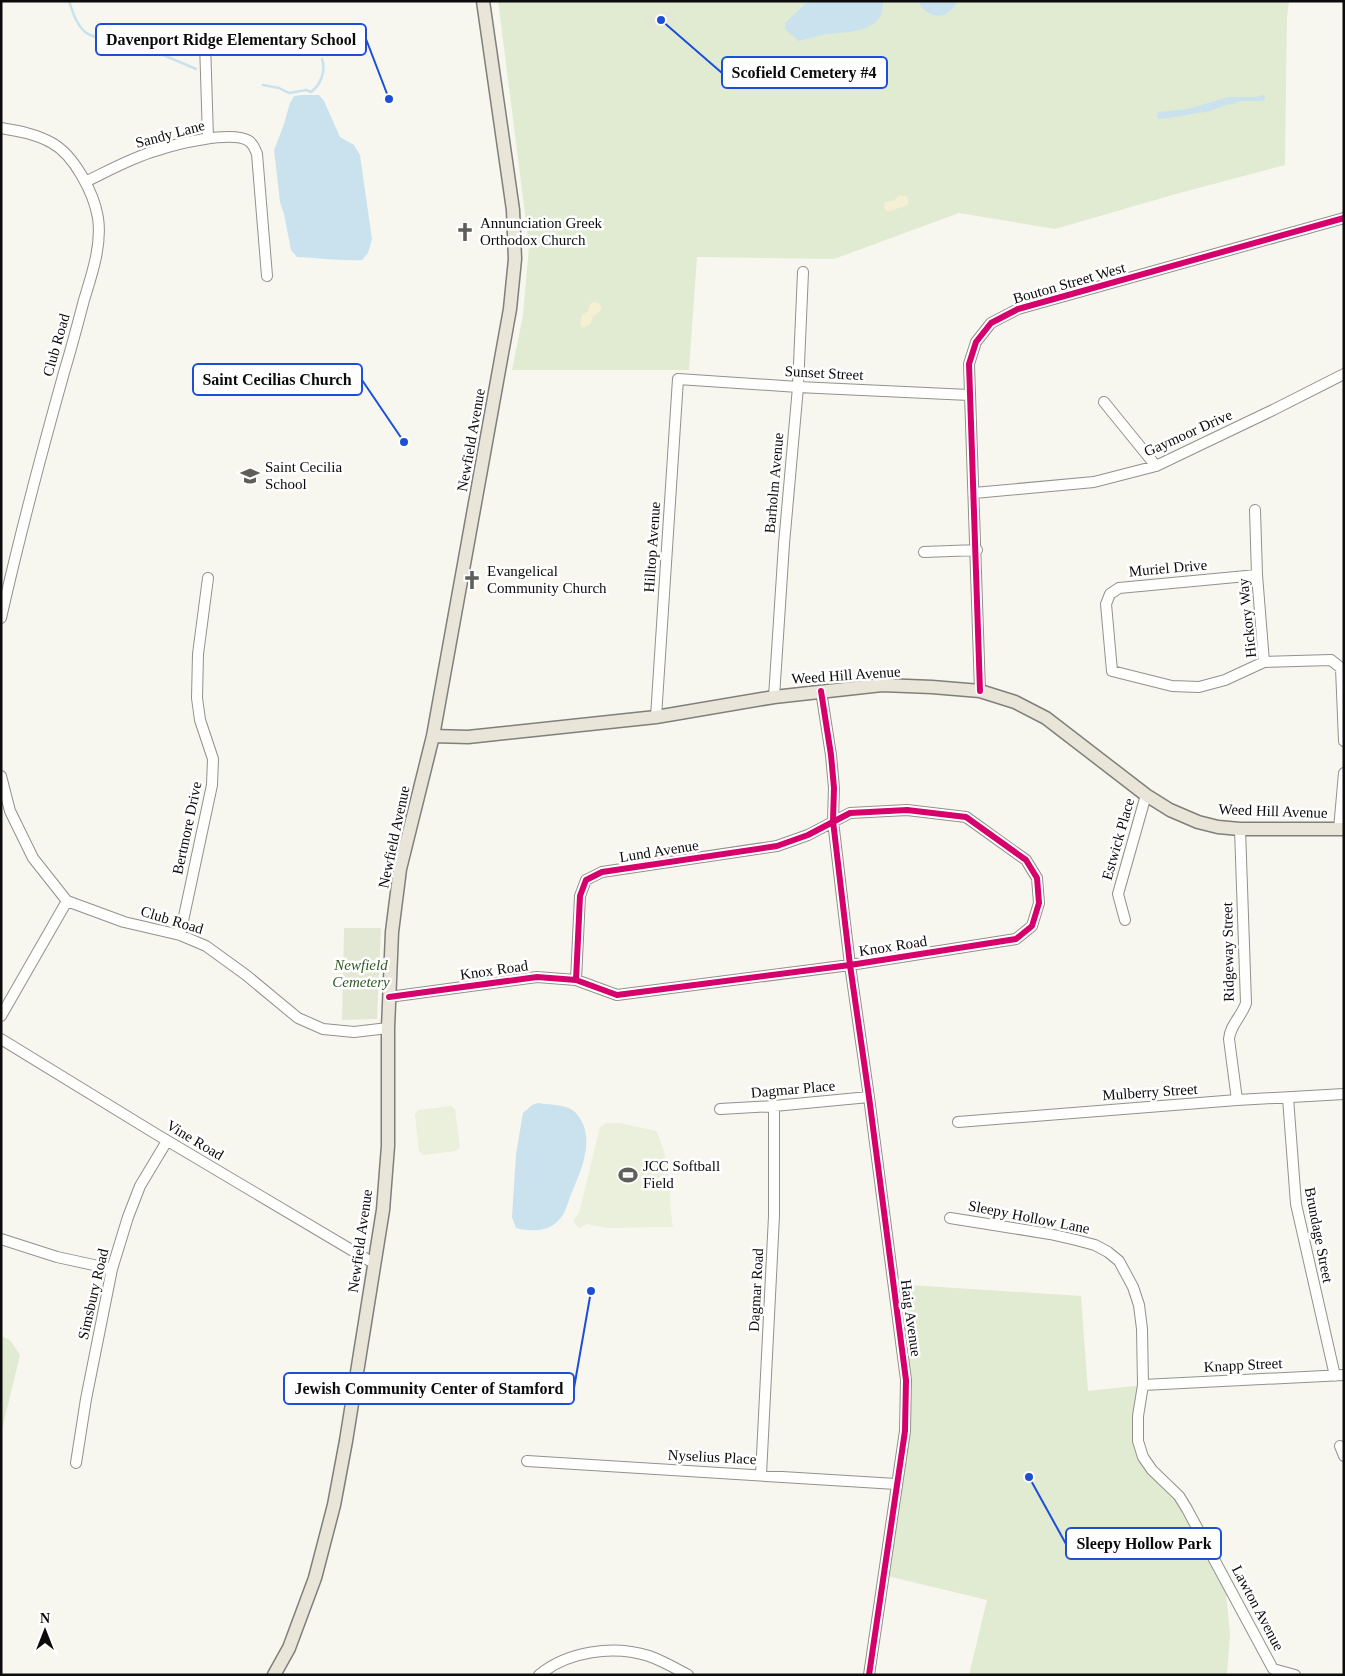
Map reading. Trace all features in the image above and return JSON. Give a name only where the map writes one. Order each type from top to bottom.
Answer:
[{"type":"main road","name":"Newfield Avenue","points":[[274,1675],[289,1648],[315,1578],[334,1505],[383,1210],[388,1146],[388,1028],[392,932],[400,869],[433,736],[510,309],[515,259],[513,210],[483,1]]},
{"type":"main road","name":"Weed Hill Avenue","points":[[433,736],[468,737],[656,717],[774,697],[882,685],[932,687],[980,692],[1015,702],[1046,718],[1146,796],[1170,810],[1198,822],[1218,827],[1240,829],[1341,829]]},
{"type":"street","points":[[206,42],[208,138]]},
{"type":"street","name":"Club Road","points":[[1,128],[27,132],[53,143],[71,159],[93,198],[98,219],[94,267],[47,435],[1,618]]},
{"type":"street","name":"Sandy Lane","points":[[85,182],[155,151],[208,138],[236,137],[247,140],[253,145],[257,154],[267,276]]},
{"type":"street","name":"Bouton Street West","points":[[980,692],[977,550],[969,364],[976,342],[991,322],[1018,308],[1344,218]]},
{"type":"street","name":"Barholm Avenue","points":[[774,697],[784,544],[798,387],[802,272]]},
{"type":"street","name":"Gaymoor Drive","points":[[974,493],[1094,482],[1156,466],[1344,374]]},
{"type":"street","name":"Sunset Street","points":[[678,379],[969,395]]},
{"type":"street","name":"Hilltop Avenue","points":[[656,717],[678,379]]},
{"type":"street","points":[[1104,402],[1156,466]]},
{"type":"street","name":"Hickory Way","points":[[1255,510],[1257,575],[1264,662],[1331,660],[1341,668],[1344,741]]},
{"type":"street","points":[[924,552],[977,550]]},
{"type":"street","name":"Muriel Drive","points":[[1257,575],[1119,588],[1110,594],[1106,604],[1112,672],[1172,686],[1199,687],[1224,680],[1264,662]]},
{"type":"street","name":"Bertmore Drive","points":[[180,935],[212,785],[213,759],[200,720],[197,698],[198,654],[208,578]]},
{"type":"street","name":"Haig Avenue","points":[[821,691],[832,763],[834,788],[833,821],[850,965],[870,1097],[906,1380],[905,1431],[869,1675]]},
{"type":"street","points":[[1341,829],[1344,773]]},
{"type":"street","points":[[1,776],[10,811],[33,858],[67,901],[1,1016]]},
{"type":"street","name":"Estwick Place","points":[[1125,920],[1118,894],[1146,796]]},
{"type":"street","name":"Knox Road","points":[[389,997],[537,977],[576,980],[617,995],[850,965],[1016,939],[1032,926],[1039,903],[1037,878],[1026,860],[966,817],[907,810],[850,813],[833,821]]},
{"type":"street","name":"Lund Avenue","points":[[576,980],[580,896],[586,880],[602,872],[776,846],[808,835],[833,821]]},
{"type":"street","name":"Ridgeway Street","points":[[1237,1100],[1229,1039],[1231,1030],[1246,1003],[1240,829]]},
{"type":"street","name":"Club Road","points":[[67,901],[124,922],[180,935],[206,946],[246,975],[298,1018],[323,1029],[354,1032],[388,1028]]},
{"type":"street","name":"Vine Road","points":[[1,1039],[167,1141],[375,1264]]},
{"type":"street","name":"Mulberry Street","points":[[958,1122],[1237,1100],[1344,1094]]},
{"type":"street","name":"Dagmar Place","points":[[720,1109],[870,1097]]},
{"type":"street","name":"Brundage Street","points":[[1288,1098],[1296,1204],[1339,1375]]},
{"type":"street","name":"Dagmar Road","points":[[761,1476],[774,1216],[774,1106]]},
{"type":"street","name":"Simsbury Road","points":[[76,1463],[86,1399],[112,1269],[140,1186],[167,1141]]},
{"type":"street","name":"Sleepy Hollow Lane","points":[[950,1218],[1050,1234],[1095,1245],[1108,1252],[1118,1261],[1133,1286],[1139,1304],[1142,1329],[1143,1385]]},
{"type":"street","points":[[1,1239],[57,1257],[112,1269]]},
{"type":"street","name":"Knapp Street","points":[[1143,1385],[1339,1375]]},
{"type":"street","name":"Lawton Avenue","points":[[1143,1385],[1138,1416],[1138,1441],[1143,1457],[1152,1470],[1179,1496],[1187,1509],[1272,1672],[1295,1675]]},
{"type":"street","name":"Nyselius Place","points":[[527,1461],[896,1484]]},
{"type":"street","points":[[539,1675],[564,1659],[610,1651],[632,1652],[650,1656],[688,1675]]},
{"type":"green space","points":[[498,1],[1289,1],[1287,17],[1285,165],[1055,229],[959,213],[834,259],[697,257],[689,370],[512,370],[523,315],[529,246]]},
{"type":"green space","points":[[677,11],[678,25],[646,30],[644,15]]},
{"type":"green space","name":"Newfield Cemetery","points":[[344,928],[381,928],[377,1019],[342,1020]]},
{"type":"green space","points":[[451,1106],[455,1109],[460,1148],[456,1151],[423,1155],[419,1151],[415,1115],[418,1110]]},
{"type":"green space","name":"JCC Softball Field","points":[[606,1123],[620,1123],[656,1131],[665,1154],[673,1227],[607,1228],[587,1224],[579,1228],[573,1221],[579,1213],[600,1127]]},
{"type":"green space","points":[[893,1284],[1081,1296],[1088,1391],[1143,1385],[1140,1401],[1143,1457],[1179,1496],[1224,1572],[1230,1634],[1227,1675],[969,1675],[987,1600],[883,1575],[906,1402]]},
{"type":"green space","points":[[1,1336],[10,1340],[20,1355],[1,1434]]},
{"type":"sand","points":[[900,195],[906,196],[908,205],[887,212],[884,208],[885,202],[893,201]]},
{"type":"sand","points":[[594,302],[600,304],[602,309],[593,315],[591,324],[582,328],[580,324],[582,315],[588,311],[590,304]]},
{"type":"water","points":[[818,1],[883,1],[882,12],[878,19],[864,29],[826,34],[799,41],[785,29],[785,23],[806,3]]},
{"type":"water","points":[[919,1],[958,1],[949,12],[938,16],[925,11]]},
{"type":"water","points":[[319,95],[324,101],[340,137],[354,145],[360,155],[372,239],[368,253],[362,260],[297,257],[291,250],[280,202],[274,150],[290,103],[294,96]]},
{"type":"water","points":[[1265,96],[1264,101],[1240,101],[1209,111],[1158,119],[1157,112],[1188,109],[1228,97],[1257,97]]},
{"type":"water","points":[[538,1103],[563,1106],[575,1112],[582,1121],[585,1131],[586,1152],[580,1173],[563,1215],[549,1227],[540,1230],[530,1230],[516,1228],[512,1217],[516,1154],[523,1113],[532,1105]]},
{"type":"waterway","points":[[69,1],[74,16],[86,33],[109,42],[154,51],[196,69]]},
{"type":"waterway","points":[[263,85],[279,88],[289,93],[306,90],[311,92],[318,85],[322,77],[322,59]]},
{"type":"cycle path","points":[[980,691],[969,364],[976,342],[991,323],[1018,309],[1344,218]]},
{"type":"cycle path","points":[[821,691],[831,755],[834,788],[833,821],[850,965],[906,1380],[905,1431],[869,1675]]},
{"type":"cycle path","points":[[389,997],[537,977],[576,980],[617,995],[850,965],[1016,939],[1032,926],[1039,903],[1037,878],[1026,860],[966,817],[907,810],[850,813],[808,835],[777,846],[602,872],[586,880],[580,896],[576,980]]},
{"type":"place","name":"Scofield Cemetery #4","points":[[661,20]]},
{"type":"place","name":"Davenport Ridge Elementary School","points":[[389,99]]},
{"type":"place","name":"Annunciation Greek Orthodox Church","points":[[465,232]]},
{"type":"place","name":"Saint Cecilias Church","points":[[404,442]]},
{"type":"place","name":"Saint Cecilia School","points":[[250,476]]},
{"type":"place","name":"Evangelical Community Church","points":[[472,580]]},
{"type":"place","name":"JCC Softball Field","points":[[628,1175]]},
{"type":"place","name":"Jewish Community Center of Stamford","points":[[591,1291]]},
{"type":"place","name":"Sleepy Hollow Park","points":[[1029,1477]]}]
